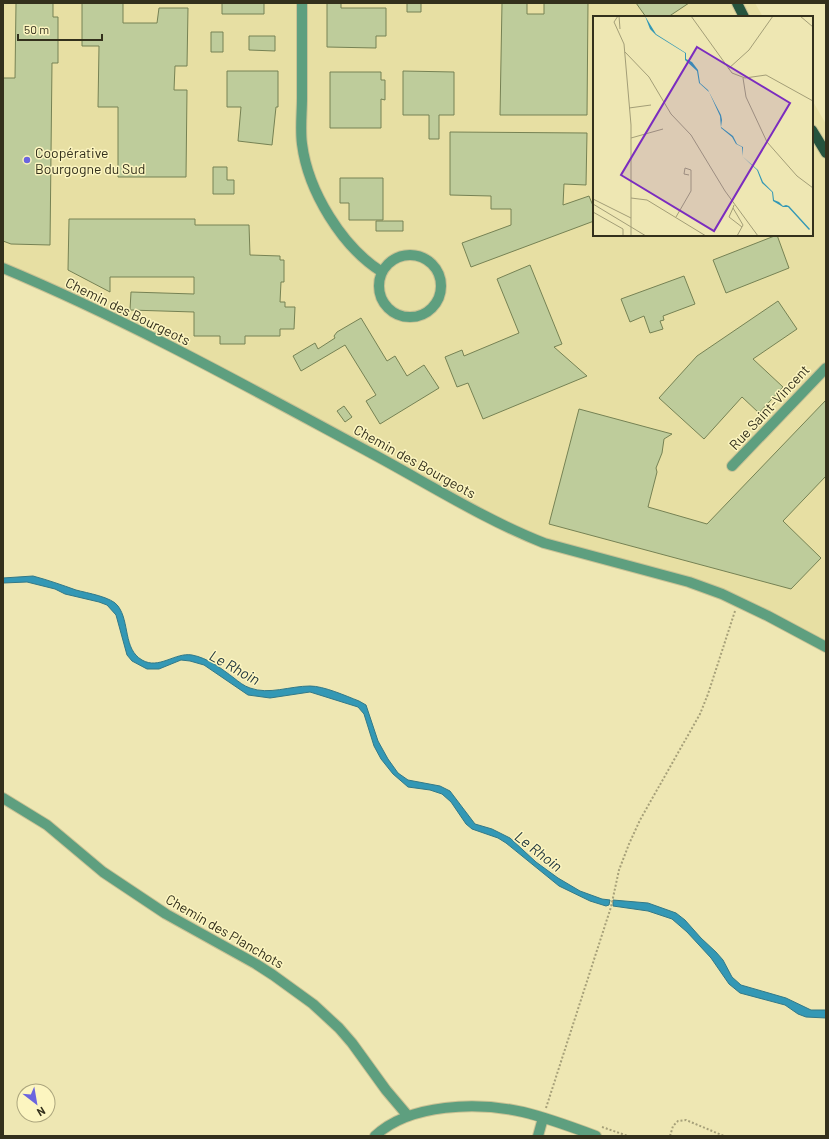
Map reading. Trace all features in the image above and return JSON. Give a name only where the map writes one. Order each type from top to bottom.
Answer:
[{"type":"main road","points":[[737,3],[744,16]]},
{"type":"main road","points":[[813,132],[826,153]]},
{"type":"street","points":[[302,3],[302,143],[308,170],[317,195],[344,239],[359,255],[382,272]]},
{"type":"street","points":[[414,255],[421,257],[433,265],[440,278],[442,286],[438,300],[428,312],[414,317],[407,318],[393,313],[387,308],[380,294],[380,280],[382,272],[386,266],[399,257],[414,255]]},
{"type":"street","name":"Chemin des Bourgeots","points":[[3,268],[131,327],[314,422],[490,518],[528,537],[544,543],[689,582],[738,600],[826,647]]},
{"type":"street","name":"Rue Saint-Vincent","points":[[732,466],[826,368]]},
{"type":"street","name":"Chemin des Planchots","points":[[3,798],[47,825],[103,872],[166,914],[273,975],[313,1004],[352,1043],[386,1090],[408,1116]]},
{"type":"street","points":[[375,1136],[381,1130],[408,1116],[431,1110],[476,1107],[500,1108],[523,1112],[596,1136]]},
{"type":"street","points":[[538,1136],[543,1118]]},
{"type":"path","points":[[543,1118],[610,907],[619,870],[629,844],[644,814],[691,732],[702,709],[738,600]]},
{"type":"path","points":[[670,1136],[673,1126],[678,1121],[686,1120],[724,1136]]},
{"type":"shaded area","points":[[3,3],[755,3],[762,16],[593,16],[593,236],[813,236],[813,102],[826,124],[826,649],[749,606],[692,588],[538,545],[463,507],[189,361],[89,311],[3,273]]},
{"type":"water","points":[[33,576],[99,596],[115,603],[122,612],[132,649],[136,655],[148,663],[161,662],[186,655],[198,656],[225,671],[242,684],[257,690],[280,690],[302,686],[316,686],[359,701],[366,705],[378,741],[398,773],[408,780],[440,786],[450,791],[475,824],[492,829],[510,838],[536,862],[558,878],[580,891],[602,899],[610,900],[609,905],[606,906],[590,901],[559,886],[506,843],[498,838],[472,829],[466,824],[451,802],[442,794],[430,790],[408,787],[393,774],[381,759],[374,746],[364,714],[358,707],[310,692],[270,698],[248,695],[204,665],[190,661],[181,660],[159,669],[147,669],[132,661],[127,655],[116,615],[107,605],[27,582],[3,583],[3,578]]},
{"type":"water","points":[[613,900],[648,903],[676,913],[685,920],[716,952],[723,960],[732,977],[741,985],[786,998],[811,1010],[826,1010],[826,1018],[806,1017],[798,1014],[785,1005],[740,993],[729,984],[711,958],[687,932],[672,919],[648,911],[613,906]]},
{"type":"building","name":"Coopérative Bourgogne du Sud","points":[[16,3],[53,3],[53,17],[58,17],[58,63],[52,63],[50,245],[11,244],[3,241],[3,78],[15,78]]},
{"type":"building","points":[[82,3],[123,3],[123,23],[157,23],[159,8],[188,8],[187,66],[175,66],[174,90],[187,90],[186,177],[118,177],[118,107],[98,107],[99,46],[82,46]]},
{"type":"building","points":[[222,3],[264,3],[264,14],[222,14]]},
{"type":"building","points":[[327,3],[341,3],[341,8],[386,8],[386,36],[376,36],[376,48],[327,47]]},
{"type":"building","points":[[407,3],[421,3],[421,12],[407,12]]},
{"type":"building","points":[[502,3],[527,3],[527,14],[544,14],[544,3],[588,3],[587,115],[500,115]]},
{"type":"building","points":[[636,3],[689,3],[670,16],[645,16]]},
{"type":"building","points":[[211,32],[223,32],[223,52],[211,52]]},
{"type":"building","points":[[249,36],[275,36],[275,51],[249,50]]},
{"type":"building","points":[[227,71],[278,71],[278,107],[276,107],[272,145],[238,141],[241,107],[227,107]]},
{"type":"building","points":[[403,71],[454,72],[454,115],[439,115],[439,139],[429,139],[429,115],[403,115]]},
{"type":"building","points":[[330,72],[381,72],[381,80],[385,80],[385,100],[381,99],[381,128],[330,128]]},
{"type":"building","points":[[450,132],[587,133],[586,185],[564,184],[563,205],[589,196],[593,206],[593,221],[471,267],[462,243],[511,225],[511,209],[491,209],[491,196],[450,195]]},
{"type":"building","points":[[213,167],[227,167],[227,180],[234,180],[234,194],[213,194]]},
{"type":"building","points":[[340,178],[383,178],[383,220],[349,220],[349,203],[340,203]]},
{"type":"building","points":[[69,219],[195,219],[195,225],[249,225],[250,255],[280,256],[280,260],[284,260],[284,282],[281,282],[280,302],[285,302],[285,307],[295,307],[294,329],[280,329],[280,336],[245,336],[245,344],[220,344],[220,336],[194,336],[194,312],[130,310],[131,292],[194,294],[194,277],[110,277],[110,292],[68,270]]},
{"type":"building","points":[[376,221],[403,221],[403,231],[376,231]]},
{"type":"building","points":[[777,236],[789,268],[726,293],[713,260]]},
{"type":"building","points":[[530,265],[562,344],[554,347],[587,376],[483,419],[468,383],[457,387],[445,357],[462,350],[464,356],[519,333],[497,279]]},
{"type":"building","points":[[684,276],[695,304],[663,316],[664,320],[660,321],[663,329],[650,333],[644,316],[630,322],[621,299]]},
{"type":"building","points":[[778,301],[797,329],[753,359],[783,387],[759,413],[742,397],[704,439],[659,398],[697,356]]},
{"type":"building","points":[[361,318],[387,361],[395,356],[407,376],[424,365],[439,388],[380,424],[366,401],[376,395],[345,345],[301,371],[293,356],[315,343],[318,349],[335,338],[334,336],[337,332]]},
{"type":"building","points":[[826,400],[826,476],[783,521],[821,558],[791,589],[549,524],[579,409],[672,434],[664,439],[662,453],[656,468],[657,472],[648,507],[707,524]]},
{"type":"building","points":[[344,406],[352,417],[345,422],[337,411]]},
{"type":"place","name":"Coopérative Bourgogne du Sud","points":[[27,160]]},
{"type":"water label","name":"Le Rhoin","points":[[235,667]]},
{"type":"water label","name":"Le Rhoin","points":[[539,851]]}]
